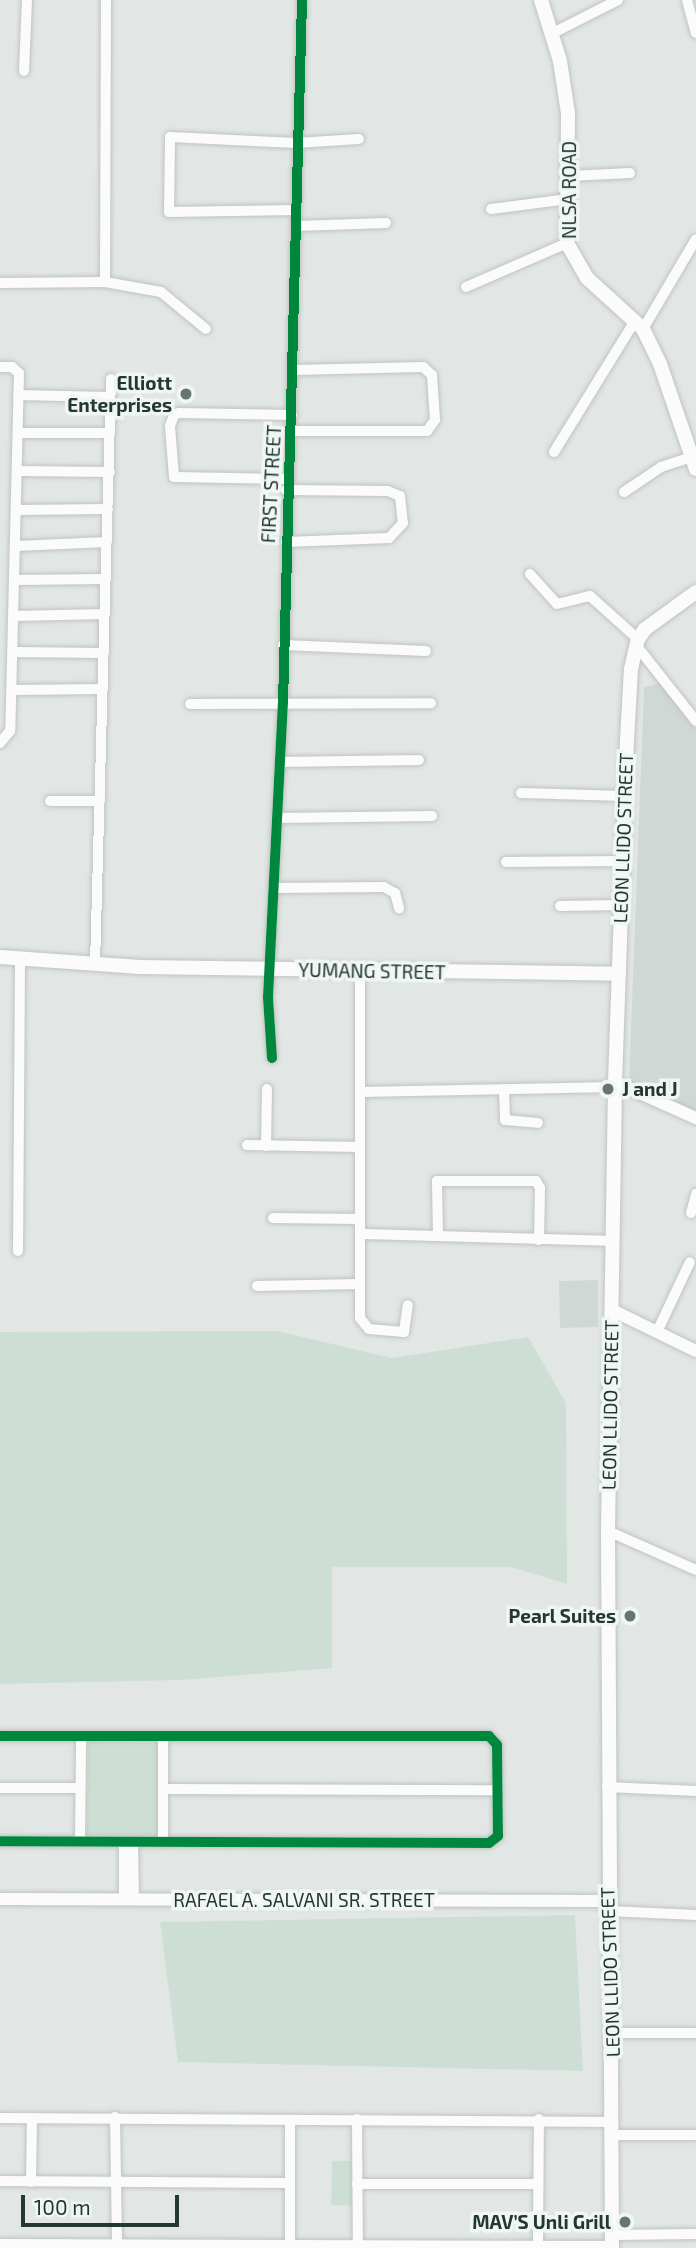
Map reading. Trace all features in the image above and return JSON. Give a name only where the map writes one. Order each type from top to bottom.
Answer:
[{"type":"main road","name":"NLSA ROAD","points":[[541,0],[553,33],[568,113],[567,243],[587,278],[639,325],[660,364],[694,463]]},
{"type":"main road","points":[[637,642],[645,629],[696,592]]},
{"type":"main road","name":"LEON LLIDO STREET","points":[[612,2243],[612,2033],[607,1787],[611,1241],[621,861],[630,676],[637,642]]},
{"type":"main road","name":"YUMANG STREET","points":[[0,957],[95,965],[270,970],[619,974]]},
{"type":"street","points":[[24,71],[27,0]]},
{"type":"street","points":[[105,282],[106,0]]},
{"type":"street","name":"FIRST STREET","points":[[272,1058],[270,970],[283,703],[286,485],[292,415],[296,143],[302,0]]},
{"type":"street","points":[[553,33],[618,0]]},
{"type":"street","points":[[687,0],[696,33]]},
{"type":"street","points":[[296,210],[169,212],[170,137],[296,143],[359,139]]},
{"type":"street","points":[[569,176],[630,173]]},
{"type":"street","points":[[491,209],[568,200]]},
{"type":"street","points":[[296,226],[386,223]]},
{"type":"street","points":[[554,452],[696,239]]},
{"type":"street","points":[[466,287],[567,243]]},
{"type":"street","points":[[0,283],[105,282],[173,297],[206,329]]},
{"type":"street","points":[[0,367],[17,369],[18,395],[10,731],[0,743]]},
{"type":"street","points":[[291,432],[426,431],[435,420],[432,375],[423,367],[293,370]]},
{"type":"street","points":[[95,965],[111,379]]},
{"type":"street","points":[[18,395],[110,397]]},
{"type":"street","points":[[286,542],[389,538],[403,523],[400,496],[388,491],[174,477],[170,426],[174,415],[179,413],[292,415]]},
{"type":"street","points":[[18,433],[110,433]]},
{"type":"street","points":[[624,492],[661,467],[694,463]]},
{"type":"street","points":[[17,471],[110,472]]},
{"type":"street","points":[[17,510],[108,509]]},
{"type":"street","points":[[16,545],[107,542]]},
{"type":"street","points":[[530,574],[557,604],[590,596],[637,642],[696,721]]},
{"type":"street","points":[[15,580],[106,579]]},
{"type":"street","points":[[14,615],[105,614]]},
{"type":"street","points":[[283,645],[426,651]]},
{"type":"street","points":[[13,652],[104,653]]},
{"type":"street","points":[[12,690],[103,689]]},
{"type":"street","points":[[190,704],[431,703]]},
{"type":"street","points":[[280,762],[419,760]]},
{"type":"street","points":[[521,793],[624,796]]},
{"type":"street","points":[[50,801],[100,801]]},
{"type":"street","points":[[277,818],[432,816]]},
{"type":"street","points":[[506,862],[621,861]]},
{"type":"street","points":[[275,888],[384,887],[395,893],[399,908]]},
{"type":"street","points":[[560,906],[620,905]]},
{"type":"street","points":[[18,1251],[20,959]]},
{"type":"street","points":[[360,970],[360,1318],[369,1329],[404,1332],[408,1305]]},
{"type":"street","points":[[360,1093],[615,1084],[696,1118]]},
{"type":"street","points":[[267,1089],[267,1146]]},
{"type":"street","points":[[504,1089],[505,1121],[538,1123]]},
{"type":"street","points":[[247,1145],[360,1147]]},
{"type":"street","points":[[438,1235],[437,1181],[536,1181],[540,1188],[539,1240]]},
{"type":"street","points":[[691,1213],[696,1194]]},
{"type":"street","points":[[273,1218],[360,1219]]},
{"type":"street","points":[[361,1234],[611,1241]]},
{"type":"street","points":[[657,1332],[690,1262]]},
{"type":"street","points":[[257,1286],[360,1284]]},
{"type":"street","points":[[612,1310],[696,1351]]},
{"type":"street","points":[[608,1531],[696,1570]]},
{"type":"street","points":[[0,1736],[489,1736],[497,1745],[498,1836],[489,1843],[0,1841]]},
{"type":"street","points":[[163,1736],[163,1840]]},
{"type":"street","points":[[80,1841],[81,1737]]},
{"type":"street","points":[[607,1787],[696,1791]]},
{"type":"street","points":[[0,1788],[80,1788]]},
{"type":"street","points":[[163,1789],[497,1790]]},
{"type":"street","points":[[129,1842],[129,1900]]},
{"type":"street","name":"RAFAEL A. SALVANI SR. STREET","points":[[0,1899],[608,1906]]},
{"type":"street","points":[[608,1906],[696,1915]]},
{"type":"street","points":[[612,2033],[696,2033]]},
{"type":"street","points":[[0,2118],[539,2119],[613,2129],[696,2135]]},
{"type":"street","points":[[31,2182],[32,2118]]},
{"type":"street","points":[[115,2118],[117,2245]]},
{"type":"street","points":[[358,2119],[358,2248]]},
{"type":"street","points":[[538,2247],[539,2119]]},
{"type":"street","points":[[290,2120],[290,2247]]},
{"type":"street","points":[[0,2181],[289,2183]]},
{"type":"street","points":[[357,2183],[538,2184]]},
{"type":"street","points":[[0,2244],[538,2247],[696,2234]]},
{"type":"shaded area","points":[[661,683],[696,728],[696,1111],[629,1083],[644,687]]},
{"type":"shaded area","points":[[598,1280],[598,1327],[560,1328],[559,1281]]},
{"type":"green space","points":[[277,1331],[392,1358],[528,1337],[566,1403],[567,1584],[511,1567],[332,1567],[332,1668],[182,1680],[0,1684],[0,1332]]},
{"type":"green space","points":[[88,1742],[162,1743],[162,1836],[87,1835]]},
{"type":"green space","points":[[575,1915],[583,2071],[178,2062],[160,1922]]},
{"type":"green space","points":[[332,2161],[354,2161],[354,2206],[331,2205]]},
{"type":"cycle path","points":[[272,1058],[268,997],[283,703],[302,0]]},
{"type":"cycle path","points":[[0,1736],[489,1736],[497,1745],[498,1836],[489,1843],[0,1841]]},
{"type":"place","name":"Elliott Enterprises","points":[[186,394]]},
{"type":"place","name":"J and J","points":[[608,1089]]},
{"type":"place","name":"Pearl Suites","points":[[630,1616]]},
{"type":"place","name":"MAV’S Unli Grill","points":[[625,2222]]}]
